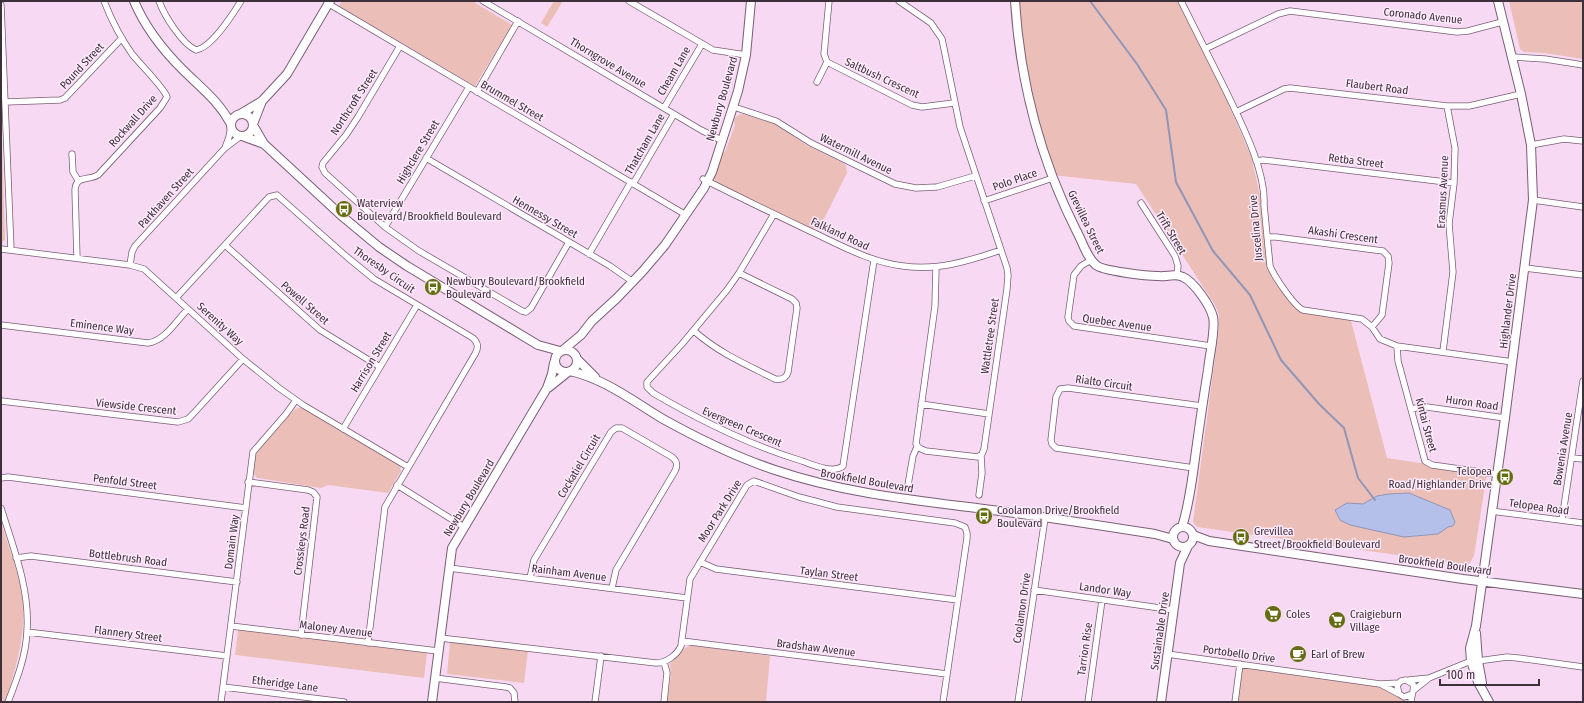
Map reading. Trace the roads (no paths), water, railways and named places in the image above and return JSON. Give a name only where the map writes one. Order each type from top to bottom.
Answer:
[{"type":"street","name":"Rockwall Drive","points":[[78,180],[98,176],[166,99],[165,91],[140,64],[122,38],[114,25],[104,1]]},
{"type":"street","points":[[134,1],[146,25],[168,54],[219,104],[234,132],[264,144]]},
{"type":"street","points":[[159,1],[173,26],[191,47],[196,50],[204,47],[226,24],[241,1]]},
{"type":"street","name":"Thorngrove Avenue","points":[[483,1],[700,130],[723,141]]},
{"type":"street","points":[[629,1],[702,44],[718,51],[746,55]]},
{"type":"street","name":"Newbury Boulevard","points":[[562,350],[581,335],[592,321],[633,282],[665,245],[694,201],[696,193],[705,180],[723,141],[734,107],[746,55],[751,1]]},
{"type":"street","points":[[817,82],[826,62],[824,54],[829,1]]},
{"type":"street","name":"Wattletree Street","points":[[899,1],[931,23],[939,33],[944,46],[954,103],[960,127],[975,176],[1007,268],[1008,280],[984,449],[981,456],[982,473],[979,495]]},
{"type":"street","name":"Grevillea Street","points":[[1015,1],[1018,42],[1036,127],[1053,178],[1072,222],[1091,260],[1098,267],[1109,270],[1156,276],[1177,274]]},
{"type":"street","name":"Juscelina Drive","points":[[1181,1],[1236,112],[1256,161],[1265,197],[1264,206],[1270,266],[1301,309],[1362,320],[1372,327],[1380,339],[1397,346],[1443,351],[1512,362]]},
{"type":"street","name":"Highlander Drive","points":[[1489,702],[1474,661],[1476,626],[1533,200],[1531,145],[1498,1]]},
{"type":"street","points":[[231,125],[234,117],[262,102],[287,74],[329,2]]},
{"type":"street","name":"Brummel Street","points":[[329,2],[477,92],[686,215]]},
{"type":"street","points":[[1,5],[11,250]]},
{"type":"street","name":"Coronado Avenue","points":[[1205,49],[1278,14],[1290,11],[1457,32],[1468,31],[1502,22]]},
{"type":"street","points":[[477,92],[518,21]]},
{"type":"street","name":"Pound Street","points":[[5,102],[65,98],[122,38]]},
{"type":"street","name":"Cheam Lane","points":[[664,108],[702,44]]},
{"type":"street","name":"Northcroft Street","points":[[385,227],[325,173],[322,167],[324,160],[346,135],[358,117],[400,46]]},
{"type":"street","points":[[1512,57],[1545,59],[1583,65]]},
{"type":"street","name":"Saltbush Crescent","points":[[826,62],[912,104],[922,107],[954,103]]},
{"type":"street","name":"Highclere Street","points":[[385,227],[469,87]]},
{"type":"street","name":"Flaubert Road","points":[[1236,112],[1284,89],[1290,88],[1447,106],[1469,106],[1520,94]]},
{"type":"street","points":[[241,136],[251,132],[262,102]]},
{"type":"street","points":[[219,104],[241,114],[248,115],[264,144],[343,217],[379,247],[407,266],[538,345],[561,371],[569,372],[576,366],[576,357],[570,350],[562,350],[538,345]]},
{"type":"street","name":"Erasmus Avenue","points":[[1443,351],[1453,272],[1449,224],[1454,183],[1455,148],[1447,106]]},
{"type":"street","name":"Watermill Avenue","points":[[734,107],[776,121],[810,143],[895,184],[916,188],[938,187],[975,176]]},
{"type":"street","name":"Thatcham Lane","points":[[589,254],[674,114]]},
{"type":"street","name":"Parkhaven Street","points":[[225,148],[230,137],[231,125]]},
{"type":"street","name":"Parkhaven Street","points":[[130,265],[132,252],[135,246],[225,148],[241,136]]},
{"type":"street","points":[[1531,145],[1564,139],[1583,141]]},
{"type":"street","points":[[72,154],[73,172],[78,180],[75,190],[77,258]]},
{"type":"street","name":"Hennessy Street","points":[[426,158],[569,242],[633,282]]},
{"type":"street","name":"Retba Street","points":[[1256,161],[1263,160],[1454,183]]},
{"type":"street","name":"Polo Place","points":[[984,201],[1053,178]]},
{"type":"street","name":"Falkland Road","points":[[705,180],[853,253],[874,260],[904,266],[936,267],[960,263],[1001,250]]},
{"type":"street","name":"Thoresby Circuit","points":[[176,298],[268,197],[277,195],[356,264],[380,282],[473,338],[477,342],[478,347],[397,485],[384,510],[368,643]]},
{"type":"street","points":[[1533,200],[1583,206]]},
{"type":"street","name":"Trift Street","points":[[1141,203],[1175,256],[1177,261],[1177,274]]},
{"type":"street","name":"Evergreen Crescent","points":[[774,214],[739,273],[694,331],[649,379],[647,384],[649,390],[700,420],[746,442],[808,463],[832,469],[838,469],[844,463],[874,260]]},
{"type":"street","points":[[385,227],[420,251],[526,312],[530,308],[569,242]]},
{"type":"street","name":"Akashi Crescent","points":[[1267,237],[1276,236],[1383,251],[1388,256],[1388,270],[1382,315],[1372,327]]},
{"type":"street","name":"Powell Street","points":[[224,244],[308,320],[335,340],[380,367]]},
{"type":"street","name":"Serenity Way","points":[[1,249],[130,265],[144,269],[264,377],[296,400],[408,467]]},
{"type":"street","name":"Quebec Avenue","points":[[1091,260],[1076,270],[1074,275],[1068,317],[1069,321],[1074,326],[1211,346]]},
{"type":"street","points":[[908,485],[913,456],[917,447],[916,442],[935,306],[936,267]]},
{"type":"street","points":[[1525,268],[1583,275]]},
{"type":"street","points":[[694,331],[708,343],[726,354],[775,378],[782,379],[786,377],[797,308],[796,303],[792,298],[739,273]]},
{"type":"street","points":[[1177,274],[1191,282],[1210,309],[1214,324],[1183,537]]},
{"type":"street","name":"Harrison Street","points":[[343,429],[417,304]]},
{"type":"street","name":"Eminence Way","points":[[1,325],[148,343],[160,338],[188,308]]},
{"type":"street","name":"Newbury Boulevard","points":[[576,357],[581,335]]},
{"type":"street","name":"Kintai Street","points":[[1397,346],[1398,361],[1425,461],[1432,465],[1496,474]]},
{"type":"street","points":[[554,362],[557,353],[562,350]]},
{"type":"street","name":"Brookfield Boulevard","points":[[576,357],[597,379],[689,433],[716,447],[775,470],[825,485],[865,493],[1155,534],[1209,540],[1482,581],[1583,594]]},
{"type":"street","name":"Viewside Crescent","points":[[1,400],[178,422],[188,419],[243,359]]},
{"type":"street","name":"Newbury Boulevard","points":[[432,702],[452,548],[547,388],[554,362]]},
{"type":"street","name":"Newbury Boulevard","points":[[547,388],[569,372]]},
{"type":"street","name":"Brookfield Boulevard","points":[[569,372],[597,379]]},
{"type":"street","name":"Bowenia Avenue","points":[[1562,520],[1582,397],[1583,381]]},
{"type":"street","name":"Rialto Circuit","points":[[1194,468],[1058,449],[1052,444],[1051,440],[1056,397],[1060,390],[1068,388],[1202,406]]},
{"type":"street","name":"Domain Way","points":[[221,702],[253,452],[286,414],[296,400]]},
{"type":"street","points":[[921,404],[989,414]]},
{"type":"street","name":"Huron Road","points":[[1412,409],[1427,407],[1505,418]]},
{"type":"street","name":"Cockatiel Circuit","points":[[530,578],[532,566],[538,553],[611,432],[613,429],[619,427],[676,459],[677,465],[675,471],[616,570],[612,588]]},
{"type":"street","points":[[917,447],[926,451],[974,458],[981,456]]},
{"type":"street","points":[[1572,458],[1583,459]]},
{"type":"street","name":"Penfold Street","points":[[1,478],[8,477],[246,508]]},
{"type":"street","name":"Moor Park Drive","points":[[664,662],[677,652],[682,641],[690,579],[746,485],[754,481],[799,497],[837,507],[963,525],[968,535],[943,702]]},
{"type":"street","name":"Crosskeys Road","points":[[248,482],[308,490],[317,496],[301,635]]},
{"type":"street","points":[[397,485],[464,527]]},
{"type":"street","points":[[1,508],[25,591],[27,616],[27,632],[21,666],[8,702]]},
{"type":"street","name":"Telopea Road","points":[[1492,511],[1583,523]]},
{"type":"street","name":"Coolamon Drive","points":[[1018,702],[1045,518]]},
{"type":"street","name":"Sustainable Drive","points":[[1161,702],[1183,537]]},
{"type":"street","name":"Bottlebrush Road","points":[[16,558],[30,556],[237,582]]},
{"type":"street","name":"Taylan Street","points":[[700,562],[716,570],[958,600]]},
{"type":"street","name":"Rainham Avenue","points":[[449,568],[687,598]]},
{"type":"street","name":"Landor Way","points":[[1034,590],[1174,610]]},
{"type":"street","name":"Tarrion Rise","points":[[1088,702],[1102,600]]},
{"type":"street","name":"Maloney Avenue","points":[[231,626],[438,651]]},
{"type":"street","name":"Flannery Street","points":[[27,632],[227,656]]},
{"type":"street","points":[[440,638],[656,663],[664,662],[667,673],[664,702]]},
{"type":"street","name":"Bradshaw Avenue","points":[[682,641],[947,674]]},
{"type":"street","name":"Portobello Drive","points":[[1167,654],[1380,684],[1399,683]]},
{"type":"street","points":[[595,702],[601,656]]},
{"type":"street","points":[[1429,678],[1413,692],[1403,697],[1397,688],[1399,683],[1403,680],[1429,678],[1474,661],[1507,657],[1583,667]]},
{"type":"street","points":[[1235,702],[1240,664]]},
{"type":"street","points":[[435,678],[510,688],[514,693],[515,702]]},
{"type":"street","points":[[1409,680],[1413,684],[1411,702]]},
{"type":"street","name":"Portobello Drive","points":[[1380,684],[1403,697]]},
{"type":"street","name":"Etheridge Lane","points":[[223,687],[344,702]]},
{"type":"street","points":[[291,702],[292,695]]},
{"type":"water","points":[[1409,493],[1450,510],[1455,522],[1453,526],[1448,527],[1438,534],[1404,537],[1350,525],[1340,520],[1335,510],[1347,503],[1363,504],[1377,496]]},
{"type":"waterway","points":[[1090,1],[1137,64],[1166,110],[1176,182],[1213,251],[1250,295],[1281,360],[1319,404],[1344,428],[1358,478],[1375,500]]},
{"type":"place","name":"Waterview Boulevard/Brookfield Boulevard","points":[[344,209]]},
{"type":"place","name":"Newbury Boulevard/Brookfield Boulevard","points":[[433,287]]},
{"type":"place","name":"Telopea Road/Highlander Drive","points":[[1505,477]]},
{"type":"place","name":"Coolamon Drive/Brookfield Boulevard","points":[[984,516]]},
{"type":"place","name":"Grevillea Street/Brookfield Boulevard","points":[[1241,537]]},
{"type":"place","name":"Coles","points":[[1273,614]]},
{"type":"place","name":"Craigieburn Village","points":[[1337,620]]},
{"type":"place","name":"Earl of Brew","points":[[1298,654]]}]
